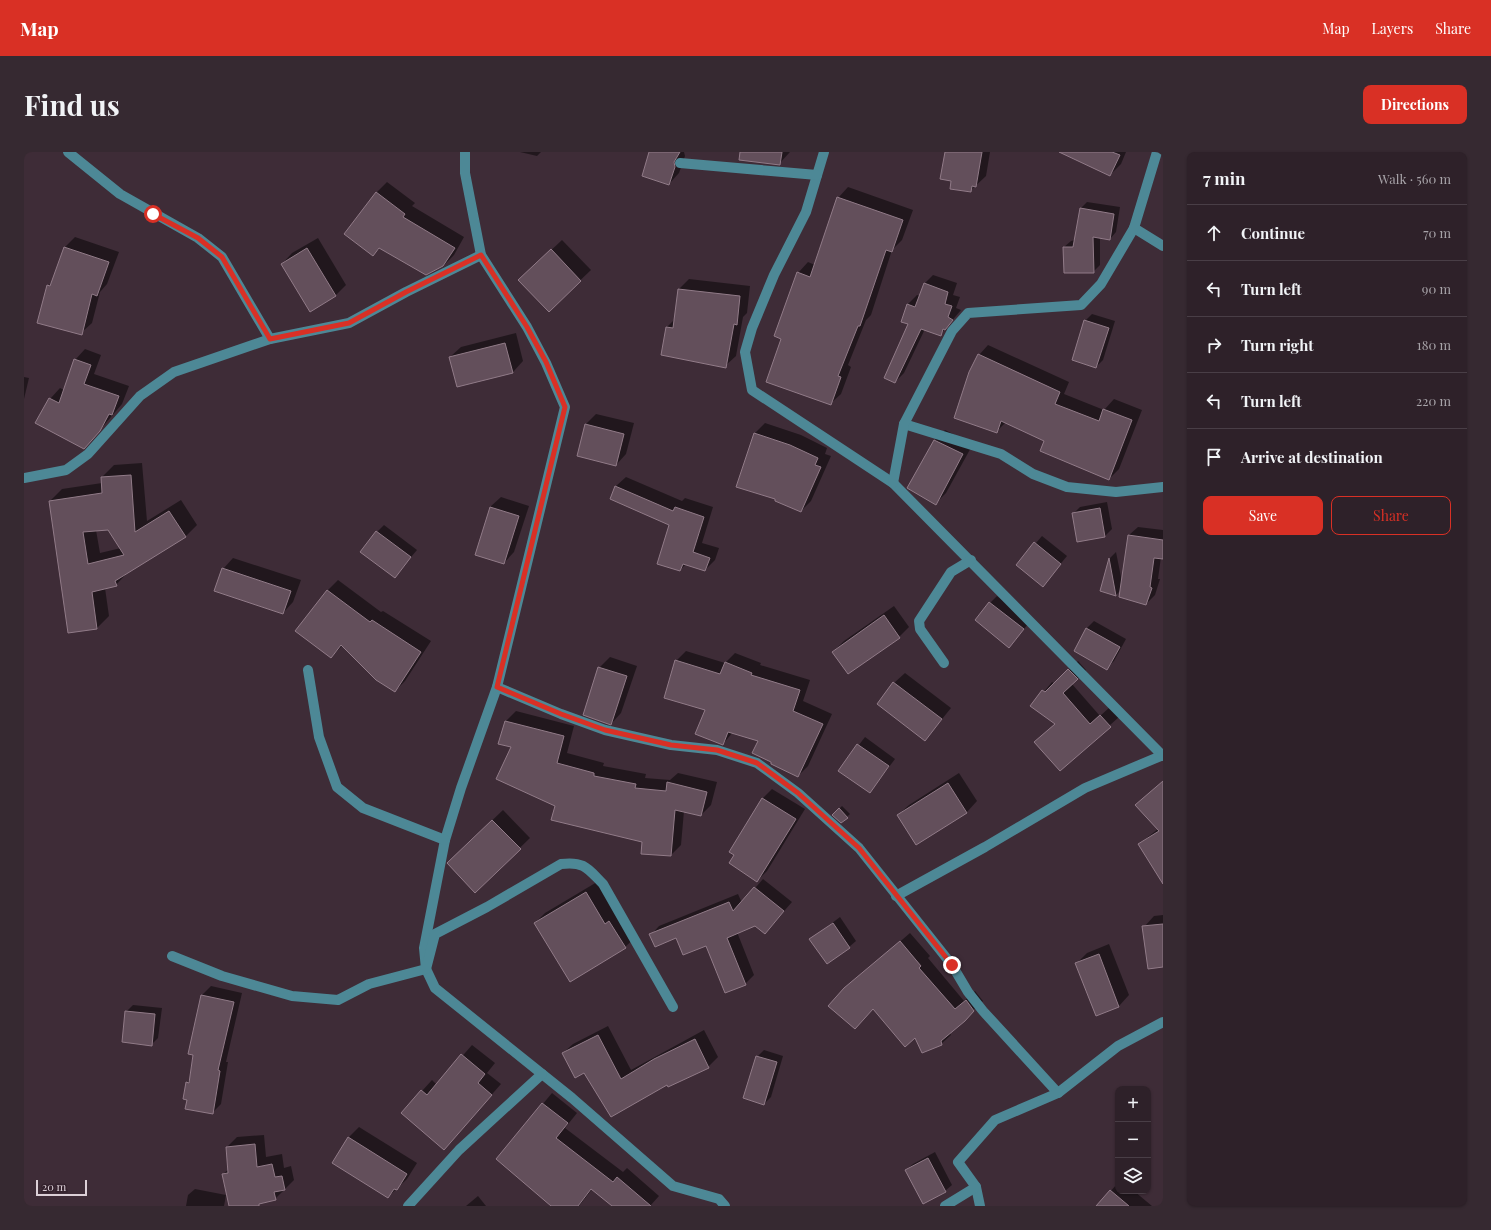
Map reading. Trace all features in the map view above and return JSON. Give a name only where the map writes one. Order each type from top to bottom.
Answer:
[{"type":"street","points":[[68,152],[120,194],[198,238],[222,257],[270,339]]},
{"type":"street","points":[[465,152],[465,173],[481,255],[527,327],[546,362],[565,407],[497,687],[461,788],[445,840],[424,948],[426,969],[435,988],[607,1127],[673,1186],[719,1199],[725,1206]]},
{"type":"street","points":[[824,152],[806,212],[774,275],[752,328],[745,352],[752,390],[893,483],[1163,755],[1085,788],[985,848],[896,896]]},
{"type":"street","points":[[893,483],[904,424],[952,331],[968,313],[1082,305],[1101,284],[1134,228],[1157,152]]},
{"type":"street","points":[[680,163],[817,176]]},
{"type":"street","points":[[1134,228],[1163,246]]},
{"type":"street","points":[[24,478],[66,470],[88,454],[140,396],[174,372],[270,339],[349,323],[406,292],[481,255]]},
{"type":"street","points":[[904,424],[1001,454],[1033,474],[1067,486],[1116,492],[1163,488]]},
{"type":"street","points":[[944,663],[920,629],[919,621],[951,572],[971,560]]},
{"type":"street","points":[[308,670],[319,737],[337,787],[364,808],[445,840]]},
{"type":"street","points":[[497,687],[561,714],[605,730],[671,745],[717,750],[757,763],[798,793],[859,848],[952,965],[968,992],[983,1011],[1058,1092]]},
{"type":"street","points":[[426,969],[435,934],[487,908],[561,864],[574,862],[587,868],[603,884],[673,1007]]},
{"type":"street","points":[[172,956],[222,976],[292,996],[338,1000],[369,984],[426,969]]},
{"type":"street","points":[[980,1206],[976,1187],[958,1162],[995,1120],[1058,1092],[1118,1046],[1163,1022]]},
{"type":"street","points":[[408,1206],[459,1150],[542,1074]]},
{"type":"street","points":[[944,1206],[976,1187]]},
{"type":"building","points":[[649,152],[680,152],[674,162],[675,167],[669,185],[642,176]]},
{"type":"building","points":[[740,152],[782,152],[780,165],[739,160]]},
{"type":"building","points":[[945,152],[982,152],[976,187],[972,186],[971,192],[950,189],[951,181],[940,179]]},
{"type":"building","points":[[1059,152],[1112,152],[1120,155],[1110,176]]},
{"type":"building","points":[[376,192],[405,214],[403,217],[455,248],[443,266],[426,275],[379,248],[373,256],[344,234]]},
{"type":"building","points":[[837,197],[903,220],[892,252],[886,250],[860,326],[858,326],[838,376],[841,377],[831,405],[766,382],[781,339],[774,336],[797,272],[810,277]]},
{"type":"building","points":[[1080,208],[1114,214],[1110,240],[1093,237],[1094,273],[1064,273],[1063,247],[1073,247]]},
{"type":"building","points":[[64,247],[109,262],[97,296],[92,294],[82,335],[37,323],[47,285],[50,286]]},
{"type":"building","points":[[307,248],[336,296],[310,312],[281,264]]},
{"type":"building","points":[[551,249],[581,281],[549,312],[518,280]]},
{"type":"building","points":[[924,283],[948,292],[945,304],[952,306],[948,317],[953,320],[945,330],[943,329],[941,336],[921,329],[895,383],[884,378],[908,324],[901,322],[907,304],[915,307]]},
{"type":"building","points":[[678,289],[740,296],[737,325],[734,324],[726,368],[661,355],[666,327],[673,328]]},
{"type":"building","points":[[1084,320],[1109,328],[1096,368],[1072,360]]},
{"type":"building","points":[[505,343],[513,373],[457,387],[449,357]]},
{"type":"building","points":[[978,354],[1060,392],[1055,404],[1099,421],[1103,409],[1132,420],[1109,480],[1040,451],[1044,441],[1001,421],[997,433],[954,418],[969,372]]},
{"type":"building","points":[[74,359],[91,365],[84,384],[119,396],[112,415],[109,414],[100,431],[84,449],[35,423],[49,398],[59,403]]},
{"type":"building","points":[[585,424],[624,434],[616,466],[577,456]]},
{"type":"building","points":[[754,433],[790,445],[818,458],[815,465],[821,467],[801,512],[775,501],[775,499],[736,487]]},
{"type":"building","points":[[934,440],[963,454],[936,505],[907,488]]},
{"type":"building","points":[[131,475],[135,532],[169,511],[186,537],[115,581],[117,586],[92,592],[97,629],[68,633],[49,501],[102,493],[101,477]],"holes":[[[108,530],[124,555],[88,564],[83,532]]]},
{"type":"building","points":[[615,486],[673,511],[675,507],[704,517],[693,552],[710,558],[705,571],[683,564],[680,571],[657,564],[669,525],[610,499]]},
{"type":"building","points":[[490,507],[519,516],[504,564],[475,555]]},
{"type":"building","points":[[1100,508],[1105,537],[1077,542],[1072,513]]},
{"type":"building","points":[[376,531],[411,557],[395,578],[360,552]]},
{"type":"building","points":[[1128,535],[1163,540],[1163,559],[1154,558],[1150,587],[1152,588],[1146,605],[1119,597]]},
{"type":"building","points":[[1034,542],[1061,564],[1043,587],[1016,565]]},
{"type":"building","points":[[1109,558],[1116,596],[1100,591]]},
{"type":"building","points":[[222,568],[291,591],[283,614],[214,591]]},
{"type":"building","points":[[327,590],[370,622],[372,620],[421,652],[395,692],[376,680],[341,645],[331,658],[295,631]]},
{"type":"building","points":[[989,602],[1024,629],[1009,648],[975,620]]},
{"type":"building","points":[[884,615],[900,638],[848,674],[832,652]]},
{"type":"building","points":[[1086,628],[1120,647],[1107,670],[1074,651]]},
{"type":"building","points":[[675,660],[720,674],[725,662],[752,673],[751,675],[800,690],[793,711],[823,724],[798,777],[752,753],[758,741],[728,732],[723,745],[695,734],[705,710],[664,698]]},
{"type":"building","points":[[598,667],[627,676],[611,725],[583,715]]},
{"type":"building","points":[[1068,669],[1078,679],[1063,693],[1090,724],[1100,715],[1111,727],[1060,771],[1034,742],[1055,724],[1030,706],[1042,690],[1045,692]]},
{"type":"building","points":[[893,682],[942,719],[925,741],[877,704]]},
{"type":"building","points":[[505,721],[564,736],[557,763],[594,773],[594,776],[636,784],[635,788],[666,791],[667,782],[707,792],[701,816],[675,810],[671,856],[641,854],[642,842],[551,820],[555,806],[496,779],[511,747],[498,744]]},
{"type":"building","points":[[857,744],[889,766],[870,793],[838,771]]},
{"type":"building","points":[[1163,781],[1163,884],[1138,844],[1159,831],[1135,805]]},
{"type":"building","points":[[948,783],[967,813],[916,845],[897,815]]},
{"type":"building","points":[[762,798],[796,819],[757,882],[729,863],[734,855],[729,852]]},
{"type":"building","points":[[839,808],[848,818],[841,823],[832,815]]},
{"type":"building","points":[[492,820],[521,849],[475,893],[447,863]]},
{"type":"building","points":[[754,887],[784,911],[765,934],[755,926],[727,938],[746,985],[725,993],[706,946],[683,955],[676,938],[655,947],[649,934],[729,902],[733,911]]},
{"type":"building","points":[[586,892],[605,924],[609,921],[626,948],[570,982],[534,923]]},
{"type":"building","points":[[833,923],[850,948],[827,964],[809,939]]},
{"type":"building","points":[[1163,924],[1163,967],[1148,969],[1142,926]]},
{"type":"building","points":[[900,941],[921,966],[919,968],[955,1009],[966,1000],[974,1011],[965,1021],[941,1041],[942,1045],[922,1053],[915,1038],[905,1047],[873,1009],[855,1029],[828,1006],[844,988]]},
{"type":"building","points":[[1099,954],[1119,1007],[1096,1016],[1075,963]]},
{"type":"building","points":[[201,995],[234,1002],[218,1070],[220,1071],[213,1114],[185,1109],[187,1100],[183,1099],[186,1082],[189,1083],[193,1055],[188,1054]]},
{"type":"building","points":[[125,1011],[155,1014],[152,1046],[122,1042]]},
{"type":"building","points":[[598,1035],[621,1079],[654,1059],[695,1039],[709,1068],[668,1087],[667,1085],[611,1117],[584,1073],[575,1078],[562,1053]]},
{"type":"building","points":[[461,1054],[485,1074],[478,1083],[492,1095],[444,1150],[401,1113],[421,1090],[427,1095]]},
{"type":"building","points":[[756,1056],[777,1062],[764,1105],[743,1098]]},
{"type":"building","points":[[542,1103],[568,1123],[556,1138],[613,1182],[617,1177],[651,1206],[612,1206],[591,1189],[578,1206],[551,1206],[496,1159]]},
{"type":"building","points":[[348,1137],[407,1174],[397,1190],[394,1189],[388,1198],[332,1163]]},
{"type":"building","points":[[255,1144],[257,1167],[272,1164],[275,1177],[282,1176],[285,1190],[274,1192],[276,1200],[259,1204],[259,1206],[229,1206],[222,1174],[228,1173],[226,1147]]},
{"type":"building","points":[[928,1158],[946,1192],[923,1204],[905,1170]]},
{"type":"building","points":[[1110,1190],[1129,1206],[1096,1206]]},
{"type":"route","points":[[153,214],[198,238],[222,257],[270,339],[349,323],[406,292],[481,255],[527,327],[546,362],[565,407],[497,687],[561,714],[605,730],[671,745],[717,750],[757,763],[798,793],[859,848],[952,965]]}]
